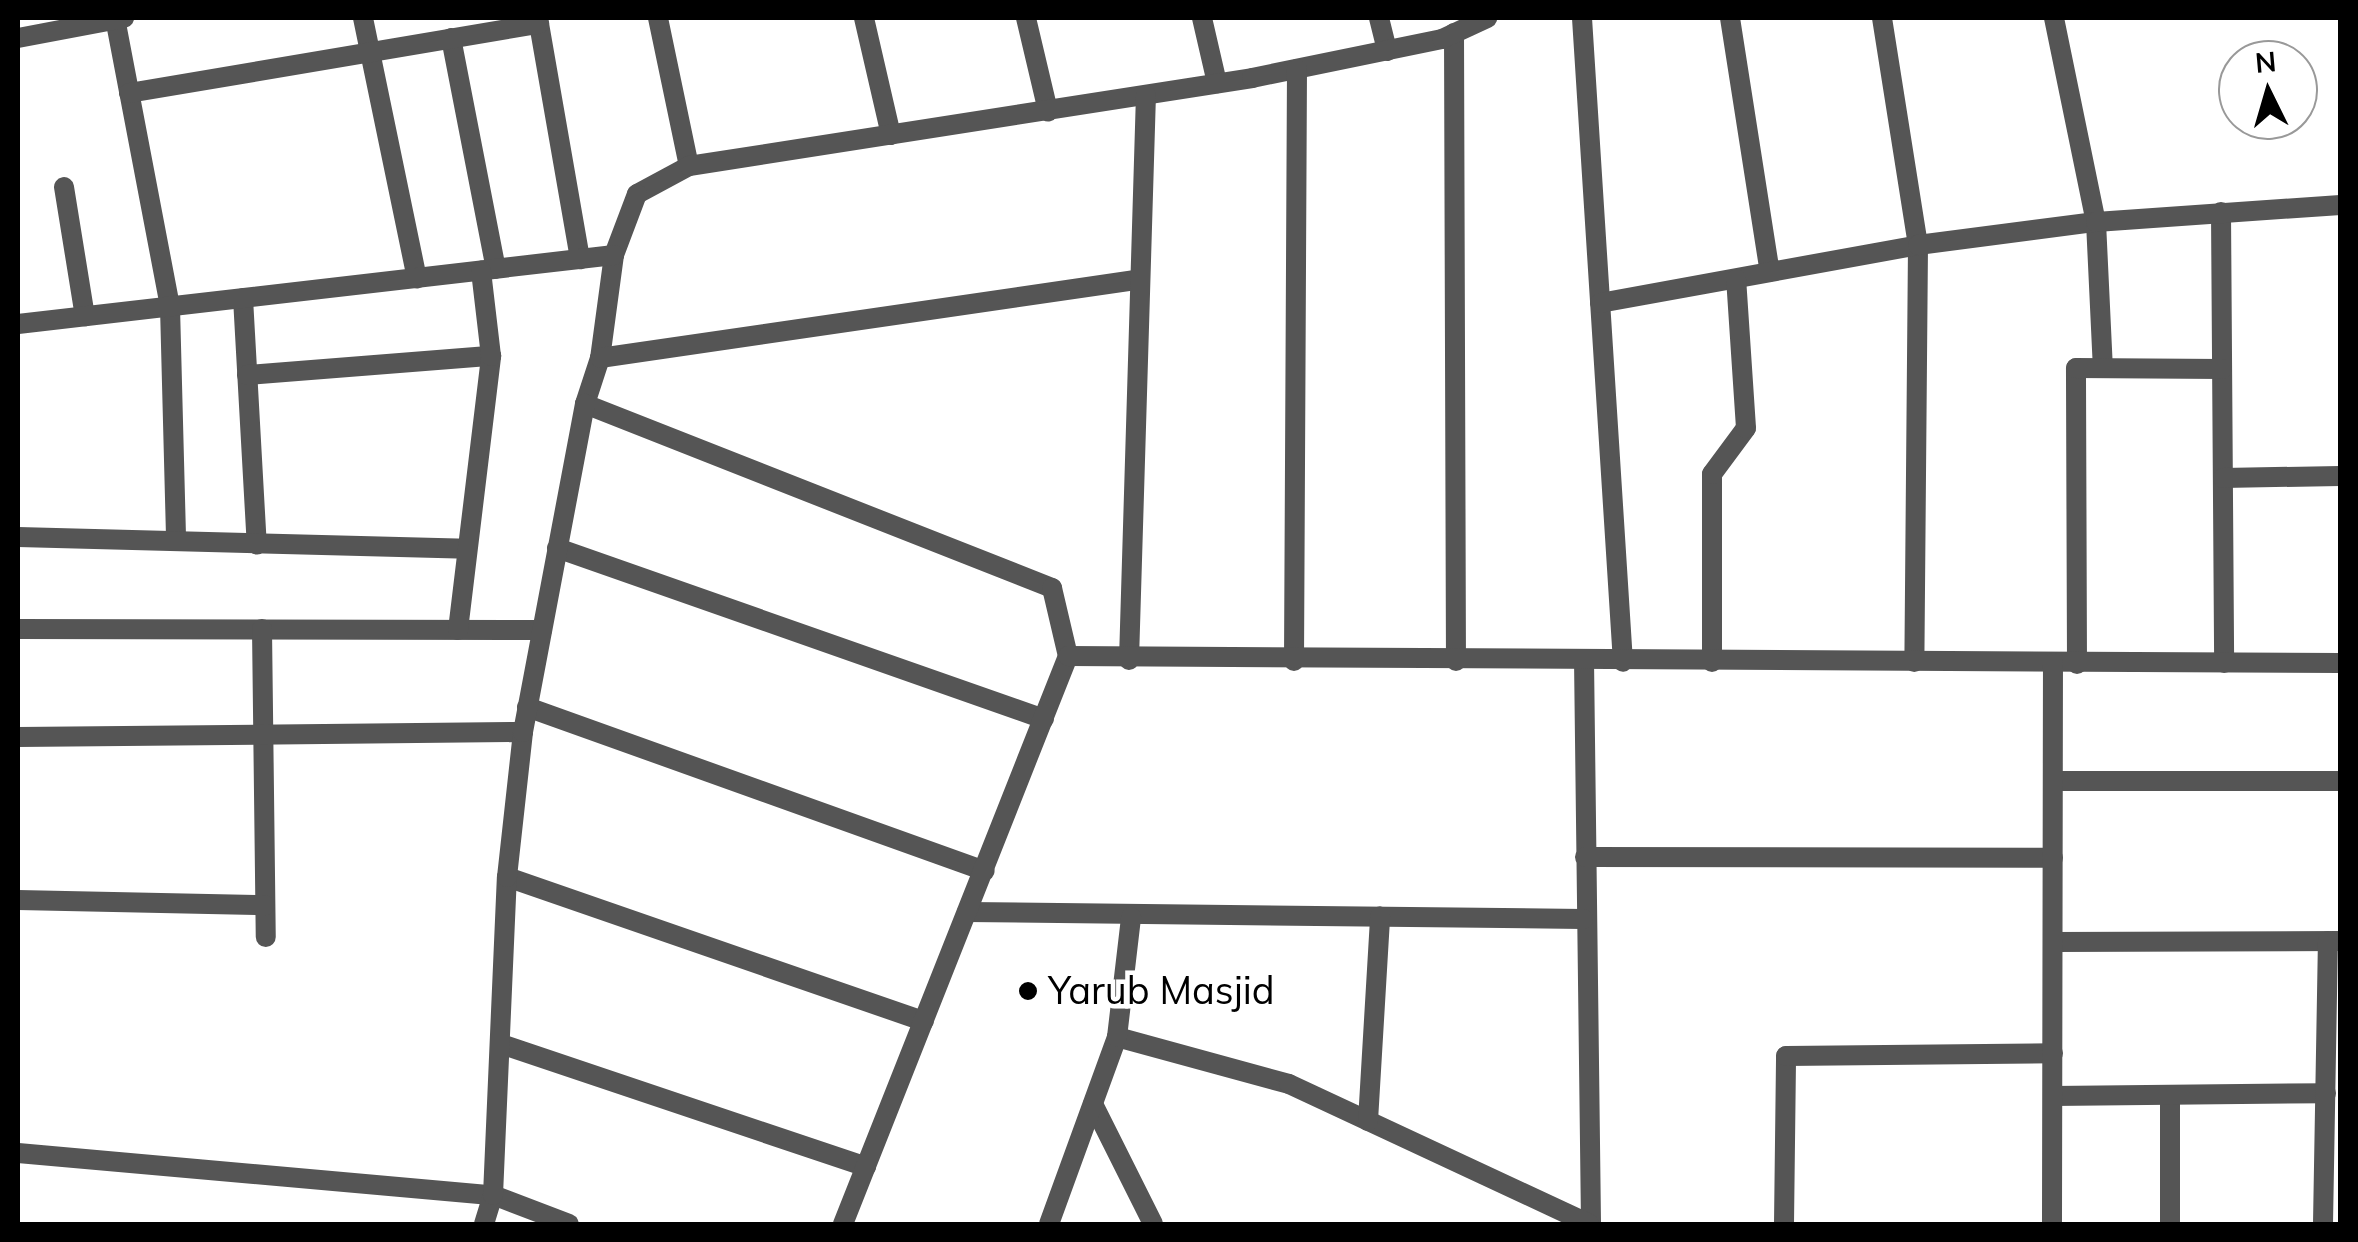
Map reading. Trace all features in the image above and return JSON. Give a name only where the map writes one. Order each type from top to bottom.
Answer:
[{"type":"street","points":[[18,38],[118,18],[170,306],[176,541]]},
{"type":"street","points":[[363,18],[417,278]]},
{"type":"street","points":[[658,18],[690,166]]},
{"type":"street","points":[[864,18],[892,135]]},
{"type":"street","points":[[1026,18],[1048,111]]},
{"type":"street","points":[[1202,18],[1217,83]]},
{"type":"street","points":[[1379,18],[1388,51]]},
{"type":"street","points":[[484,1224],[494,1195],[504,1044],[507,877],[527,707],[585,404],[600,358],[614,256],[636,194],[690,166],[1297,69],[1388,51],[1454,33],[1487,18]]},
{"type":"street","points":[[1582,18],[1623,662]]},
{"type":"street","points":[[1730,18],[1770,272]]},
{"type":"street","points":[[1882,18],[1918,246],[1914,662]]},
{"type":"street","points":[[2054,18],[2096,222],[2103,368]]},
{"type":"street","points":[[129,93],[539,21],[580,259]]},
{"type":"street","points":[[1454,33],[1456,661]]},
{"type":"street","points":[[451,38],[489,270],[491,356],[458,630]]},
{"type":"street","points":[[1294,661],[1297,69]]},
{"type":"street","points":[[1129,660],[1135,280],[1146,95]]},
{"type":"street","points":[[64,187],[86,316]]},
{"type":"street","points":[[1600,303],[1918,246],[2096,222],[2340,206]]},
{"type":"street","points":[[2221,212],[2224,663]]},
{"type":"street","points":[[18,324],[614,256]]},
{"type":"street","points":[[1712,662],[1712,474],[1746,428],[1736,278]]},
{"type":"street","points":[[600,358],[1135,280]]},
{"type":"street","points":[[244,298],[256,544]]},
{"type":"street","points":[[247,375],[491,356]]},
{"type":"street","points":[[2078,664],[2076,368],[2222,369]]},
{"type":"street","points":[[585,404],[1052,588],[1068,656],[844,1224]]},
{"type":"street","points":[[2222,478],[2340,476]]},
{"type":"street","points":[[18,537],[466,550]]},
{"type":"street","points":[[557,548],[1044,719]]},
{"type":"street","points":[[18,629],[542,630]]},
{"type":"street","points":[[262,629],[260,735],[266,938]]},
{"type":"street","points":[[1068,656],[1129,660],[2340,664]]},
{"type":"street","points":[[1117,1037],[1289,1084],[1590,1224],[1583,919],[1584,659]]},
{"type":"street","points":[[2052,1224],[2053,663]]},
{"type":"street","points":[[527,707],[984,871]]},
{"type":"street","points":[[18,737],[524,732]]},
{"type":"street","points":[[2053,781],[2340,781]]},
{"type":"street","points":[[1585,857],[2053,858]]},
{"type":"street","points":[[507,877],[924,1021]]},
{"type":"street","points":[[18,900],[265,905]]},
{"type":"street","points":[[967,912],[1131,918],[1583,919]]},
{"type":"street","points":[[1368,1121],[1380,916]]},
{"type":"street","points":[[1049,1224],[1117,1037],[1131,918]]},
{"type":"street","points":[[2053,942],[2334,941],[2323,1224]]},
{"type":"street","points":[[504,1044],[866,1167]]},
{"type":"street","points":[[1784,1224],[1786,1056],[2053,1053]]},
{"type":"street","points":[[2052,1096],[2326,1093]]},
{"type":"street","points":[[2170,1095],[2170,1224]]},
{"type":"street","points":[[1093,1104],[1153,1224]]},
{"type":"street","points":[[18,1153],[494,1195],[569,1224]]},
{"type":"place","name":"Yarub Masjid","points":[[1028,991]]}]
